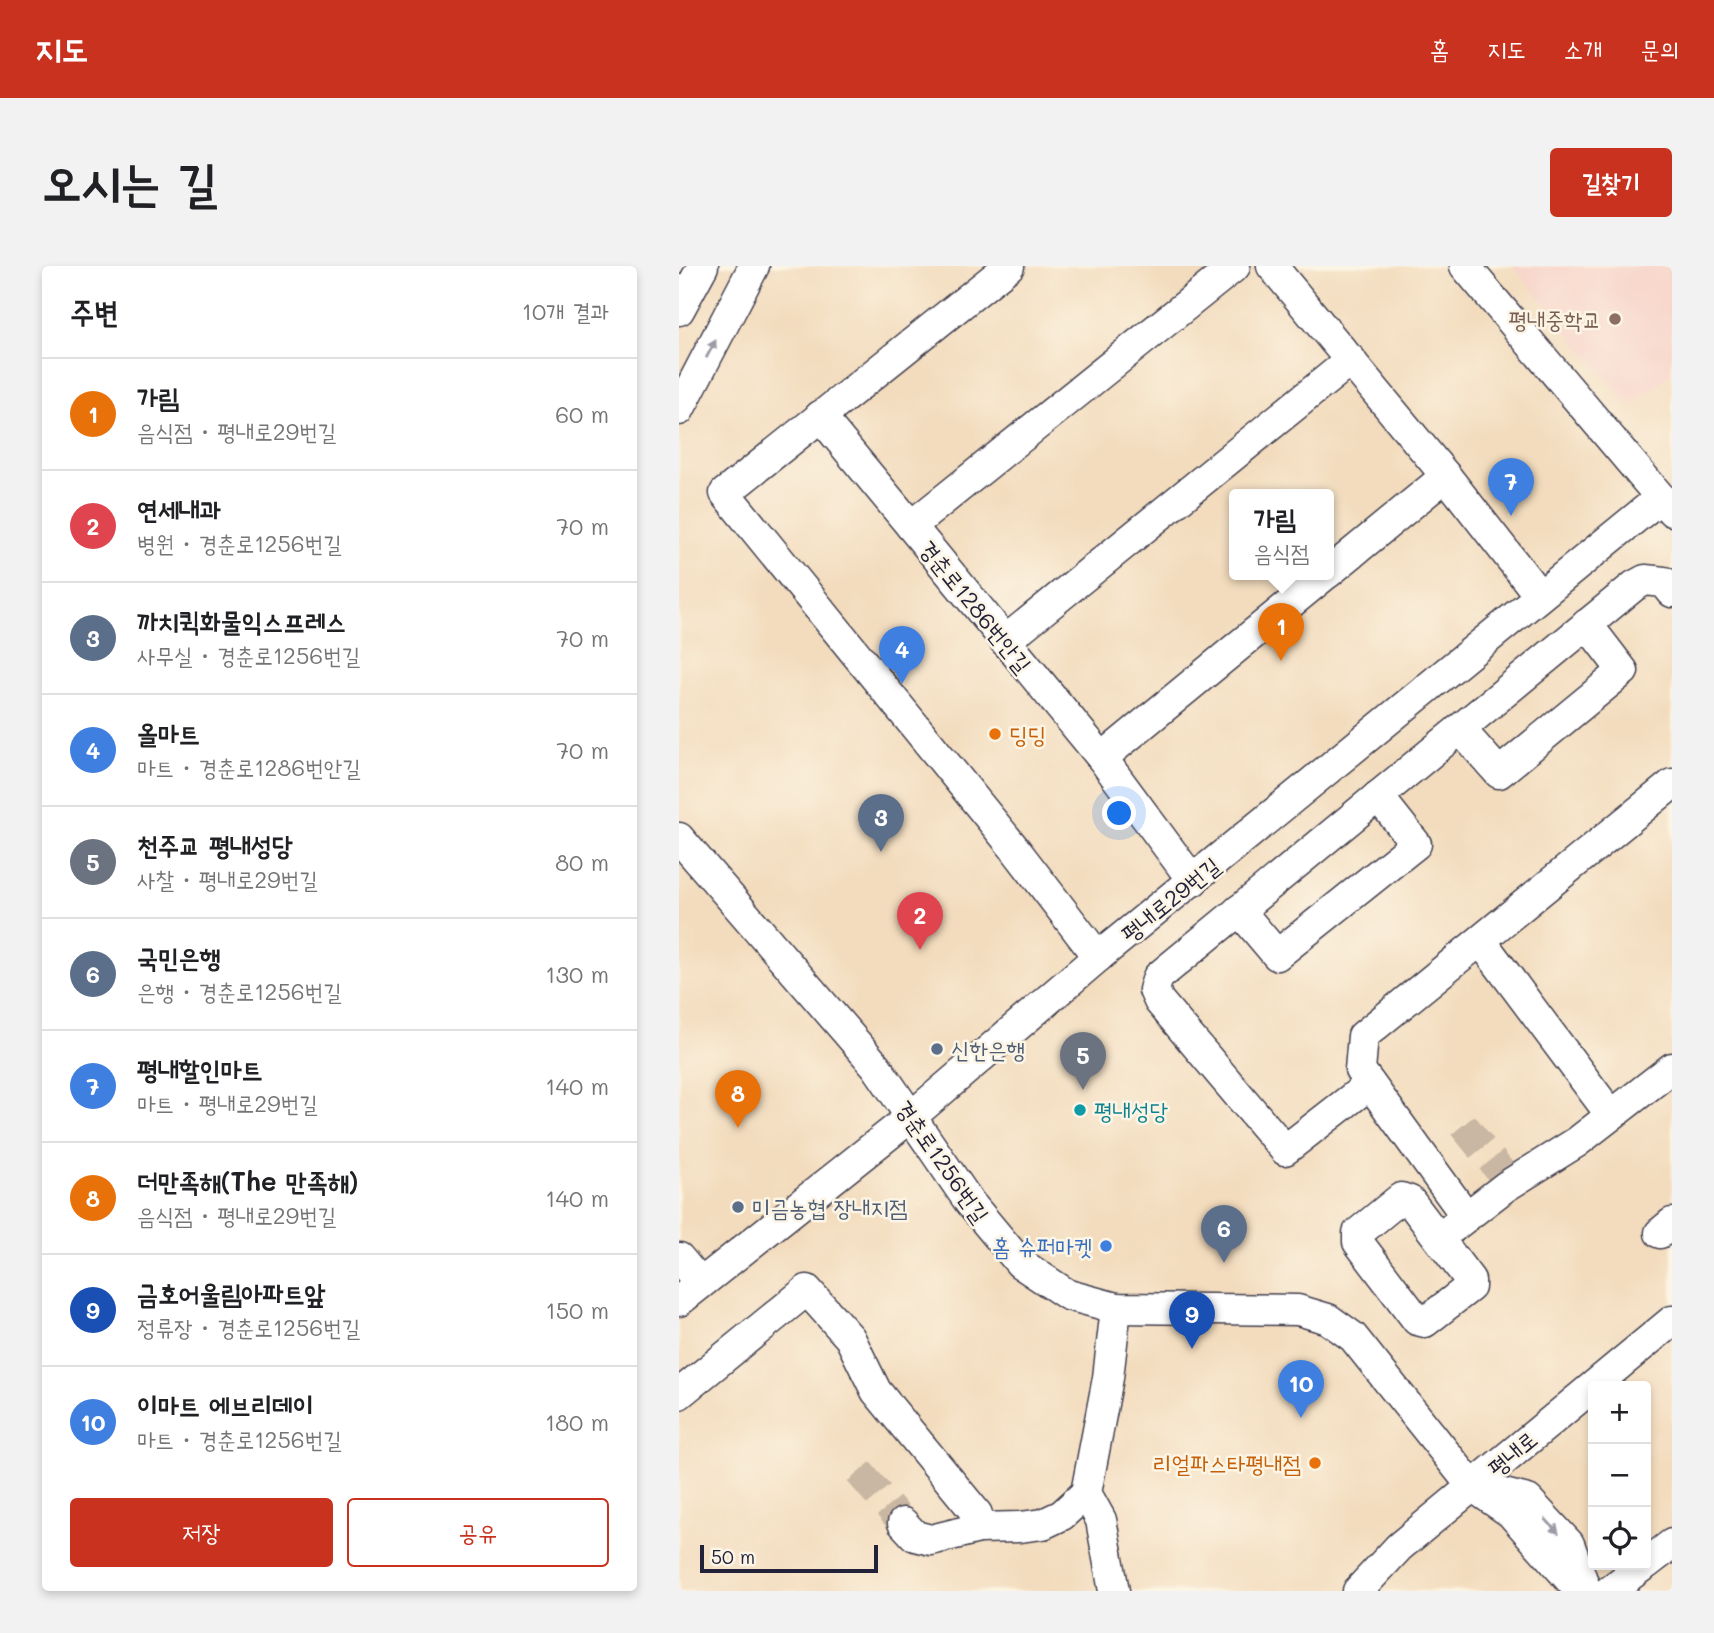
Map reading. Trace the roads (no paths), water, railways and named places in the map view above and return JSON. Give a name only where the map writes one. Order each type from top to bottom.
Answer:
[{"type":"street","points":[[679,310],[703,266]]},
{"type":"street","points":[[679,410],[754,266]]},
{"type":"street","points":[[1009,266],[725,494],[1015,849],[1098,957]]},
{"type":"street","name":"경춘로1286번안길","points":[[1193,881],[1102,758],[911,526],[1235,266]]},
{"type":"street","points":[[1272,266],[1446,476],[1539,595]]},
{"type":"street","points":[[1465,266],[1666,505]]},
{"type":"street","points":[[1005,641],[1351,360]]},
{"type":"street","points":[[820,416],[911,526]]},
{"type":"street","points":[[1334,568],[1446,476]]},
{"type":"street","name":"평내로29번길","points":[[689,1292],[912,1116],[1098,957],[1539,595],[1666,505]]},
{"type":"street","points":[[1102,758],[1320,580]]},
{"type":"street","points":[[1370,1084],[1285,1150],[1159,1001],[1154,989],[1158,977],[1634,586],[1645,580],[1664,582],[1672,592]]},
{"type":"street","points":[[1460,729],[1499,774],[1623,671],[1587,624]]},
{"type":"street","points":[[1466,1216],[1360,1070],[1363,1036],[1672,784]]},
{"type":"street","points":[[1239,911],[1277,955],[1416,844],[1378,796]]},
{"type":"street","name":"경춘로1256번길","points":[[679,838],[876,1066],[970,1203],[1020,1263],[1068,1295],[1116,1308],[1298,1310],[1328,1319],[1353,1337],[1472,1486],[1511,1513],[1580,1591]]},
{"type":"street","points":[[1481,942],[1611,1115]]},
{"type":"street","points":[[1439,1238],[1508,1180],[1577,1142],[1671,1072]]},
{"type":"street","points":[[679,1258],[689,1292]]},
{"type":"street","points":[[679,1394],[807,1290],[850,1338],[876,1391],[977,1514],[979,1528]]},
{"type":"street","points":[[903,1523],[915,1536],[931,1539],[979,1528],[1043,1524],[1062,1514],[1086,1493],[1108,1378],[1116,1308]]},
{"type":"street","name":"평내로","points":[[1358,1591],[1399,1547],[1672,1321]]},
{"type":"street","points":[[1472,1486],[1528,1500],[1569,1544],[1587,1591]]},
{"type":"street","points":[[1086,1493],[1101,1520],[1114,1591]]},
{"type":"street","points":[[1651,1560],[1672,1544]]},
{"type":"street","points":[[1609,1591],[1637,1570]]},
{"type":"tunnel","points":[[1463,1125],[1505,1177]]},
{"type":"tunnel","points":[[859,1472],[903,1523]]},
{"type":"place","name":"평내중학교","points":[[1615,319]]},
{"type":"place","name":"평내할인마트","points":[[1511,516]]},
{"type":"place","name":"가림","points":[[1281,661]]},
{"type":"place","name":"올마트","points":[[902,684]]},
{"type":"place","name":"딩딩","points":[[995,734]]},
{"type":"place","name":"까치퀵화물익스프레스","points":[[881,852]]},
{"type":"place","name":"연세내과","points":[[920,950]]},
{"type":"place","name":"신한은행","points":[[937,1049]]},
{"type":"place","name":"천주교 평내성당","points":[[1083,1090]]},
{"type":"place","name":"평내성당","points":[[1080,1110]]},
{"type":"place","name":"더만족해(The 만족해)","points":[[738,1128]]},
{"type":"place","name":"미금농협 장내지점","points":[[738,1207]]},
{"type":"place","name":"홈 슈퍼마켓","points":[[1106,1246]]},
{"type":"place","name":"국민은행","points":[[1224,1263]]},
{"type":"place","name":"금호어울림아파트앞","points":[[1192,1349]]},
{"type":"place","name":"이마트 에브리데이","points":[[1301,1418]]},
{"type":"place","name":"리얼파스타평내점","points":[[1315,1463]]}]
